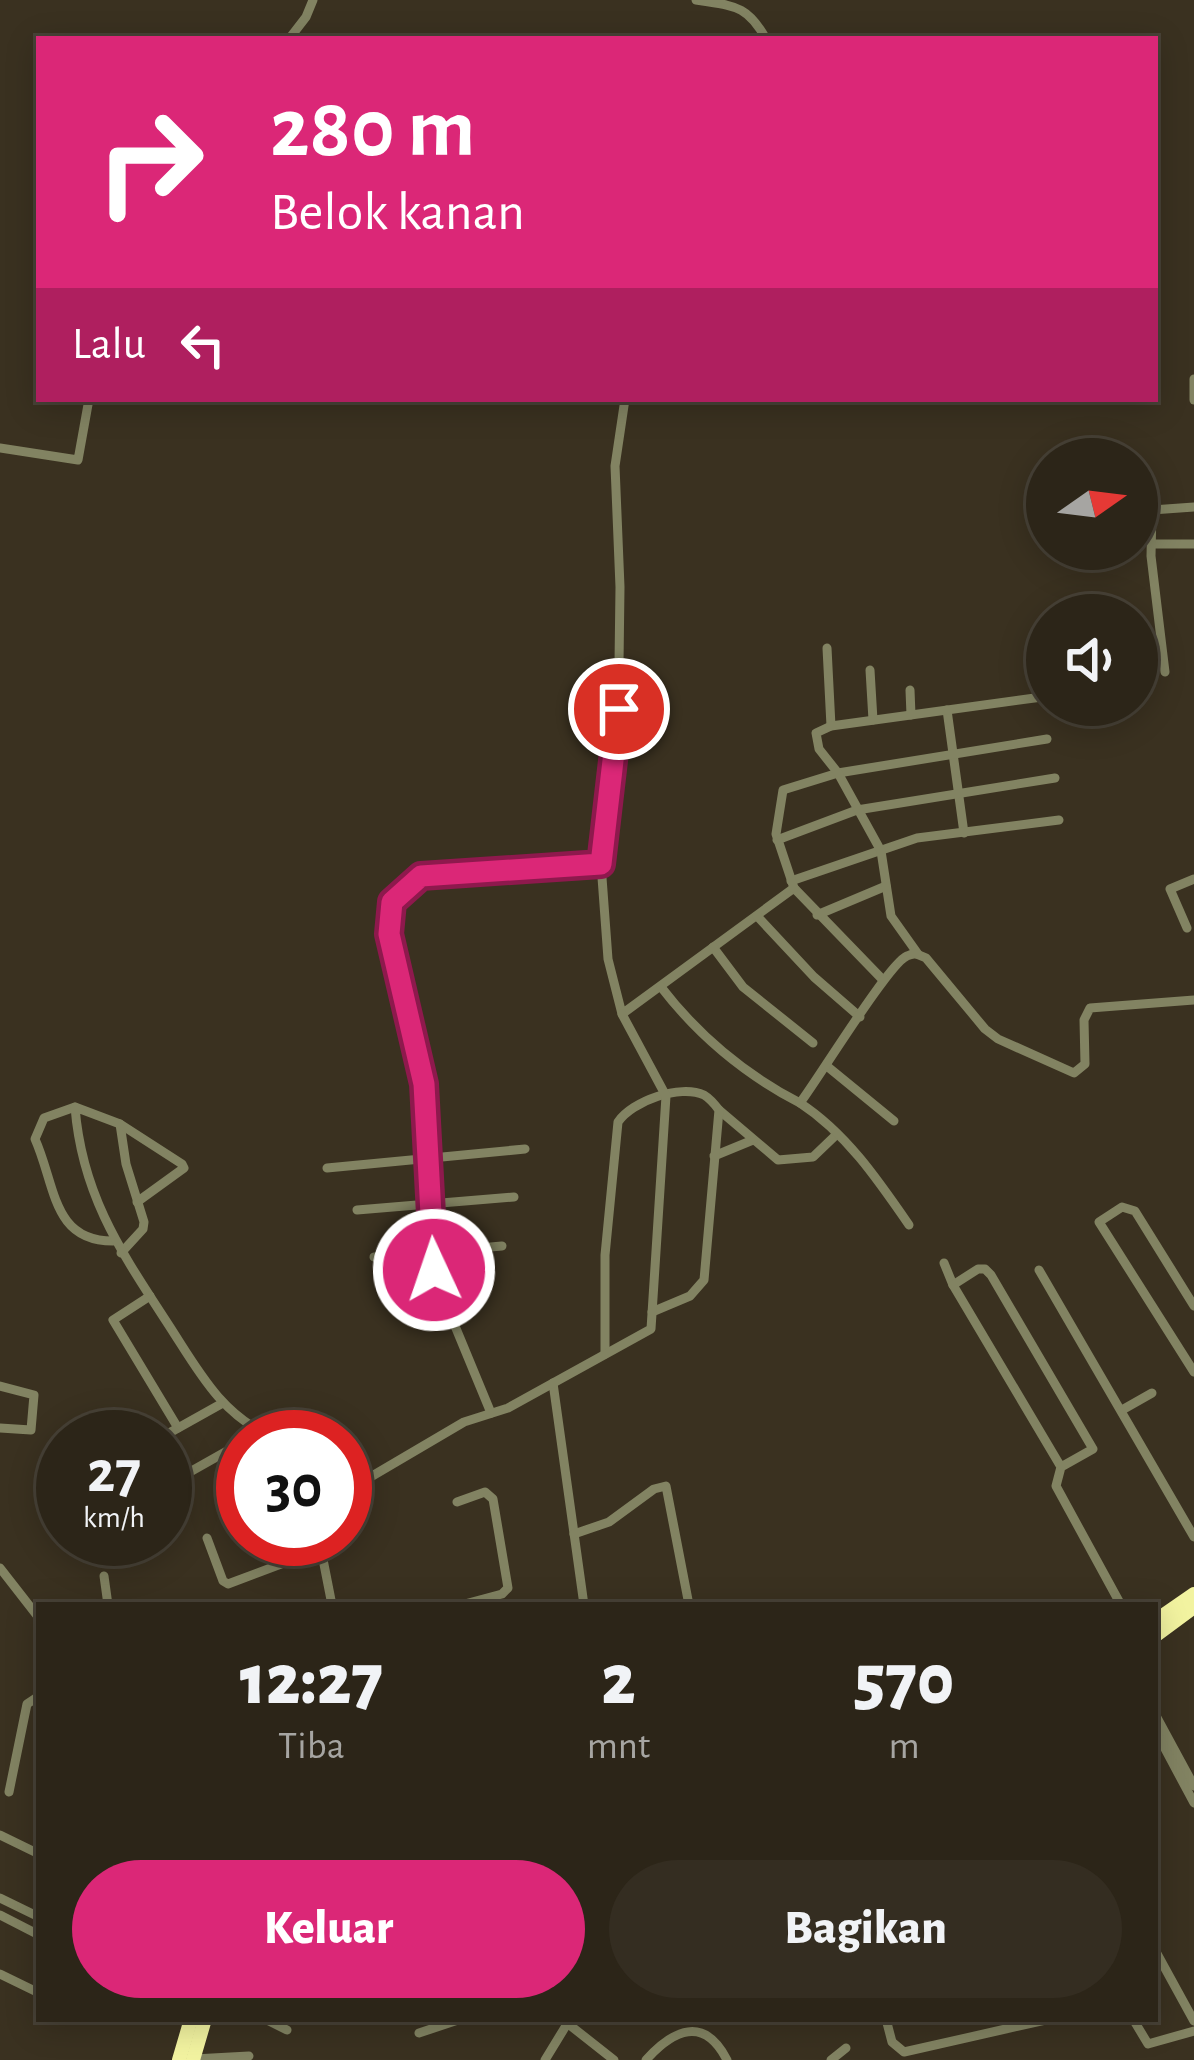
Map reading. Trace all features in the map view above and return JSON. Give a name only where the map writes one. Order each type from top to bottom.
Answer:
[{"type":"highway","points":[[1158,1619],[1194,1594]]},
{"type":"highway","points":[[1158,1634],[1192,1612]]},
{"type":"highway","points":[[179,2060],[190,2022]]},
{"type":"highway","points":[[194,2060],[204,2022]]},
{"type":"street","points":[[291,36],[313,0]]},
{"type":"street","points":[[696,0],[741,7],[764,36]]},
{"type":"street","points":[[1194,379],[1194,400]]},
{"type":"street","points":[[0,448],[78,460],[88,402]]},
{"type":"street","points":[[372,1476],[464,1422],[508,1408],[651,1329],[666,1096],[622,1014],[608,958],[601,864],[618,739],[615,466],[625,402]]},
{"type":"street","points":[[1158,510],[1194,507]]},
{"type":"street","points":[[1158,544],[1194,544]]},
{"type":"street","points":[[1154,570],[1165,672]]},
{"type":"street","points":[[827,648],[831,726]]},
{"type":"street","points":[[870,670],[873,720]]},
{"type":"street","points":[[910,690],[911,715]]},
{"type":"street","points":[[918,955],[891,916],[881,851],[838,773],[819,749],[816,733],[831,726],[1026,699]]},
{"type":"street","points":[[947,710],[964,833]]},
{"type":"street","points":[[883,980],[792,885],[777,840],[783,790],[838,773],[1047,739]]},
{"type":"street","points":[[777,840],[856,810],[1054,778]]},
{"type":"street","points":[[622,1014],[792,885],[917,838],[1060,820]]},
{"type":"street","points":[[491,1413],[437,1287],[424,1084],[389,934],[392,902],[421,876],[601,864]]},
{"type":"street","points":[[1187,928],[1170,890],[1194,879]]},
{"type":"street","points":[[817,915],[886,886]]},
{"type":"street","points":[[757,916],[814,977],[860,1017]]},
{"type":"street","points":[[713,947],[743,987],[813,1043]]},
{"type":"street","points":[[800,1102],[902,959],[926,958],[985,1029],[1074,1073],[1085,1064],[1084,1020],[1090,1008],[1194,1000]]},
{"type":"street","points":[[661,987],[712,1043],[837,1133],[860,1156],[909,1225]]},
{"type":"street","points":[[828,1066],[894,1121]]},
{"type":"street","points":[[604,1354],[605,1255],[618,1122],[632,1106],[666,1096],[707,1096],[778,1160],[797,1162],[813,1157],[837,1133]]},
{"type":"street","points":[[75,1107],[88,1178],[113,1241],[226,1410]]},
{"type":"street","points":[[113,1241],[86,1239],[70,1228],[35,1139],[44,1118],[75,1107],[120,1124],[184,1168],[137,1202]]},
{"type":"street","points":[[652,1312],[691,1296],[702,1286],[719,1110]]},
{"type":"street","points":[[120,1124],[144,1226],[121,1253]]},
{"type":"street","points":[[715,1156],[753,1141]]},
{"type":"street","points":[[327,1168],[525,1150]]},
{"type":"street","points":[[357,1210],[514,1197]]},
{"type":"street","points":[[1194,1306],[1135,1210],[1122,1208],[1099,1222],[1194,1372]]},
{"type":"street","points":[[374,1257],[502,1246]]},
{"type":"street","points":[[944,1263],[1061,1467],[1056,1486],[1119,1602]]},
{"type":"street","points":[[953,1285],[986,1269],[1062,1394],[1093,1449],[1061,1467]]},
{"type":"street","points":[[1039,1270],[1194,1537]]},
{"type":"street","points":[[150,1296],[113,1320],[167,1410]]},
{"type":"street","points":[[1183,1353],[1194,1347]]},
{"type":"street","points":[[554,1383],[584,1602]]},
{"type":"street","points":[[0,1386],[34,1396],[31,1430],[0,1428]]},
{"type":"street","points":[[1122,1410],[1152,1393]]},
{"type":"street","points":[[192,1420],[221,1404]]},
{"type":"street","points":[[574,1534],[609,1522],[654,1489],[666,1486],[688,1602]]},
{"type":"street","points":[[457,1502],[477,1492],[493,1499],[508,1588],[469,1602]]},
{"type":"street","points":[[207,1538],[216,1562]]},
{"type":"street","points":[[217,1566],[228,1584],[269,1566]]},
{"type":"street","points":[[324,1566],[331,1602]]},
{"type":"street","points":[[0,1568],[36,1614]]},
{"type":"street","points":[[104,1576],[108,1602]]},
{"type":"street","points":[[8,1792],[27,1704],[36,1698]]},
{"type":"street","points":[[1158,1720],[1194,1786]]},
{"type":"street","points":[[1158,1736],[1194,1803]]},
{"type":"street","points":[[0,1835],[36,1853]]},
{"type":"street","points":[[0,1898],[36,1916]]},
{"type":"street","points":[[0,1915],[36,1933]]},
{"type":"street","points":[[1158,1955],[1194,2021]]},
{"type":"street","points":[[0,1975],[36,1993]]},
{"type":"street","points":[[271,2022],[287,2030]]},
{"type":"street","points":[[419,2033],[452,2022]]},
{"type":"street","points":[[545,2060],[564,2022]]},
{"type":"street","points":[[565,2022],[614,2060]]},
{"type":"street","points":[[887,2022],[892,2042],[904,2051],[1036,2022]]},
{"type":"street","points":[[1135,2022],[1148,2044],[1194,2030]]},
{"type":"street","points":[[646,2060],[675,2033],[686,2031],[706,2036],[727,2060]]},
{"type":"street","points":[[831,2060],[846,2048]]},
{"type":"street","points":[[194,2060],[249,2056]]},
{"type":"route","points":[[434,1270],[424,1084],[389,934],[392,902],[421,876],[601,864],[619,709]]}]
